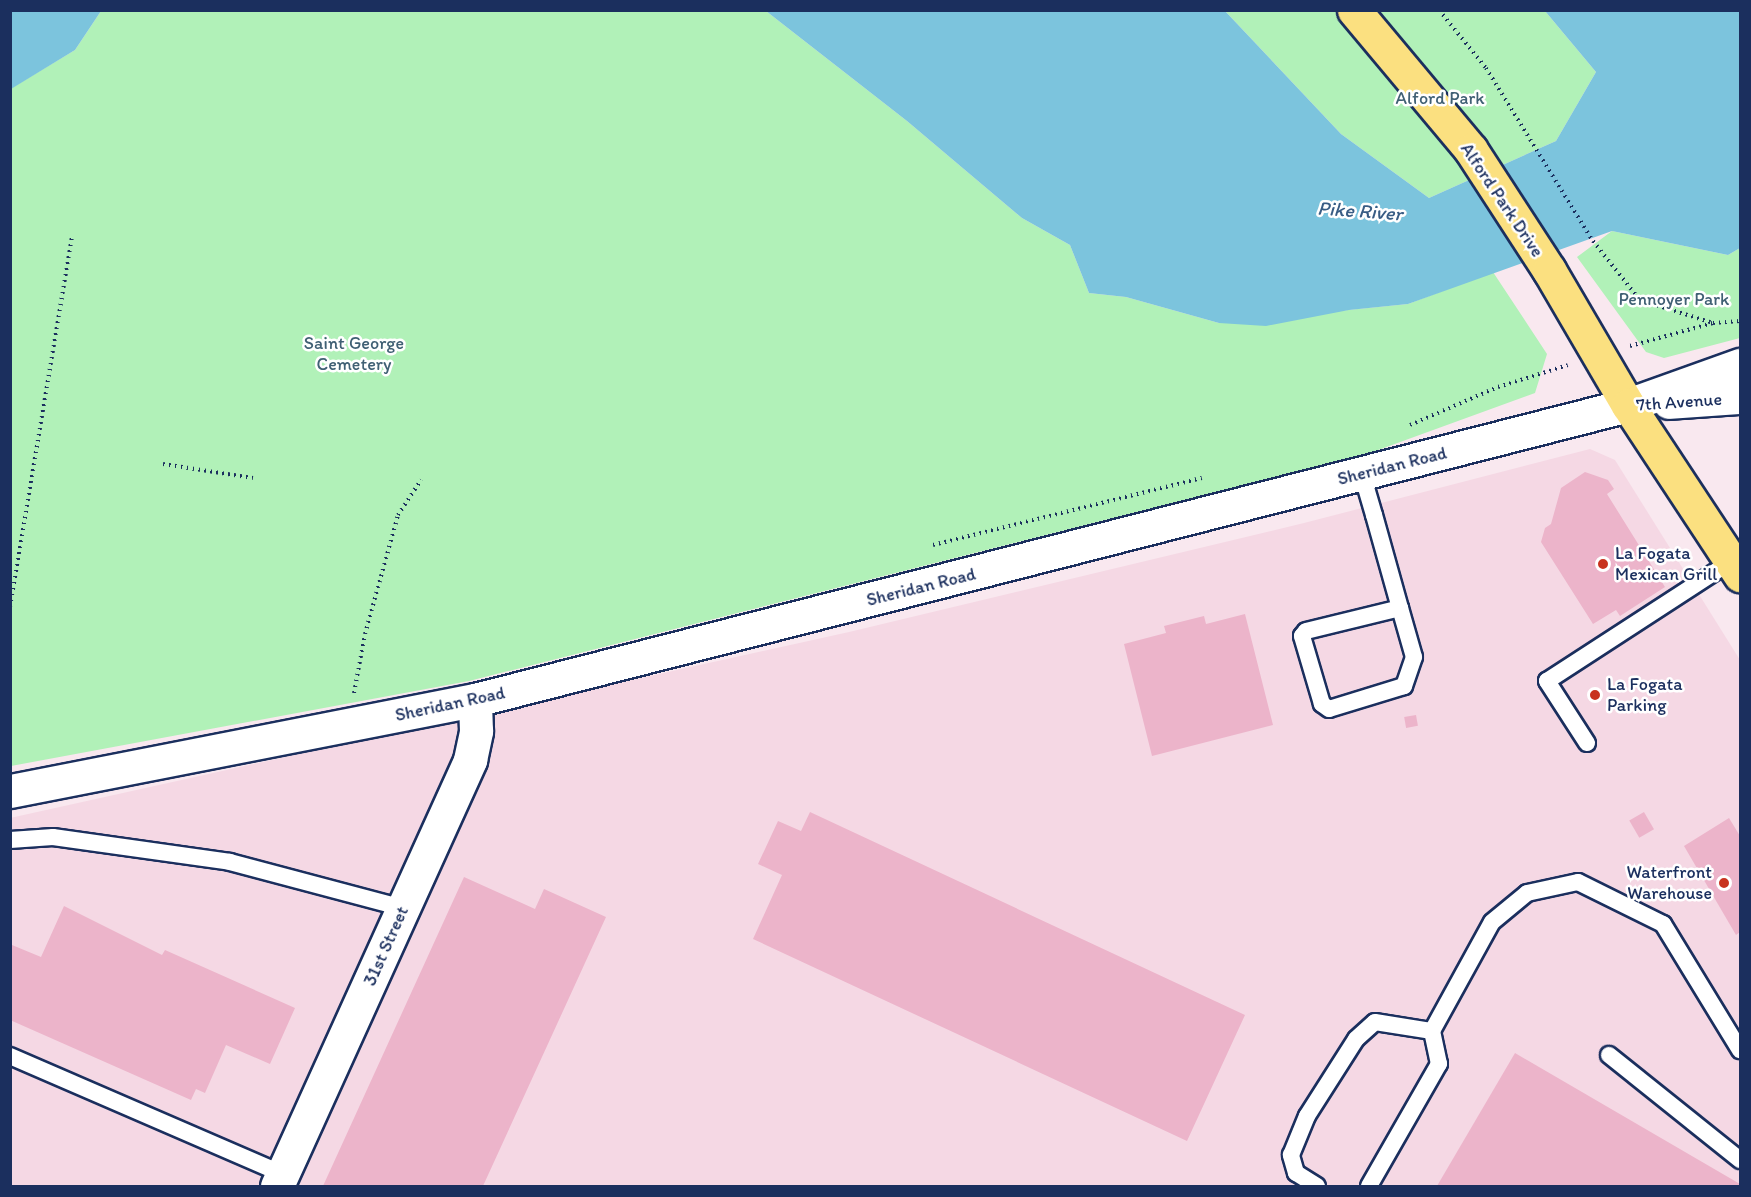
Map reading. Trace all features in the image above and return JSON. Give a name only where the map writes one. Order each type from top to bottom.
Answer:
[{"type":"main road","name":"Alford Park Drive","points":[[1354,10],[1471,150],[1549,270],[1601,355],[1628,405]]},
{"type":"main road","points":[[1628,405],[1736,568]]},
{"type":"street","name":"7th Avenue","points":[[1628,405],[1740,365]]},
{"type":"street","name":"7th Avenue","points":[[1628,405],[1740,397]]},
{"type":"street","name":"Sheridan Road","points":[[10,791],[475,700],[1628,405]]},
{"type":"street","name":"31st Street","points":[[280,1180],[470,759],[476,731],[475,700]]},
{"type":"lane","points":[[1362,474],[1414,657],[1404,686],[1329,709],[1322,704],[1302,636],[1306,631],[1400,608]]},
{"type":"lane","points":[[1587,743],[1547,681],[1736,568]]},
{"type":"lane","points":[[10,840],[53,837],[230,862],[403,908]]},
{"type":"lane","points":[[1369,1186],[1439,1064],[1432,1031],[1492,922],[1527,893],[1578,882],[1663,924],[1740,1050]]},
{"type":"lane","points":[[1317,1186],[1296,1173],[1292,1155],[1308,1116],[1356,1039],[1375,1022],[1432,1031]]},
{"type":"lane","points":[[1610,1055],[1740,1160]]},
{"type":"lane","points":[[10,1056],[280,1180]]},
{"type":"path","points":[[1439,10],[1486,68],[1529,143],[1593,242],[1640,300],[1713,323]]},
{"type":"path","points":[[10,607],[72,237]]},
{"type":"path","points":[[1401,428],[1424,421],[1498,387],[1713,323],[1740,321]]},
{"type":"path","points":[[163,464],[253,478]]},
{"type":"path","points":[[933,545],[1210,477]]},
{"type":"path","points":[[357,723],[353,685],[365,634],[398,515],[421,480]]},
{"type":"shaded area","points":[[1590,449],[1615,460],[1740,660],[1740,1186],[11,1186],[10,818],[849,632],[1304,523]]},
{"type":"green space","name":"Saint George Cemetery","points":[[101,11],[766,11],[907,121],[1022,218],[1070,245],[1089,293],[1126,297],[1219,323],[1408,304],[1493,272],[1547,354],[1535,393],[1370,453],[469,681],[11,766],[10,89],[75,50]]},
{"type":"green space","name":"Alford Park","points":[[1225,11],[1545,11],[1596,72],[1556,141],[1429,198],[1341,134]]},
{"type":"green space","name":"Pennoyer Park","points":[[1612,231],[1728,255],[1740,248],[1740,338],[1664,358],[1646,352],[1577,257]]},
{"type":"water","points":[[10,11],[101,11],[75,50],[11,89]]},
{"type":"water","name":"Pike River","points":[[766,11],[1225,11],[1341,134],[1429,198],[1556,141],[1596,72],[1545,11],[1740,11],[1740,248],[1728,255],[1612,231],[1408,304],[1349,310],[1266,326],[1219,323],[1126,297],[1089,293],[1070,245],[1022,218],[907,121]]},
{"type":"building","name":"La Fogata Mexican Grill","points":[[1585,472],[1608,480],[1614,489],[1607,494],[1665,587],[1620,616],[1616,610],[1593,624],[1541,542],[1545,528],[1551,524],[1561,488]]},
{"type":"building","points":[[1245,614],[1273,725],[1152,756],[1124,644],[1166,633],[1164,626],[1204,616],[1206,624]]},
{"type":"building","points":[[1416,715],[1418,726],[1406,728],[1404,717]]},
{"type":"building","points":[[810,812],[1245,1015],[1187,1141],[753,939],[782,875],[758,864],[778,821],[801,831]]},
{"type":"building","points":[[1644,812],[1654,829],[1639,838],[1629,820]]},
{"type":"building","name":"Waterfront Warehouse","points":[[1729,818],[1740,836],[1740,932],[1736,935],[1684,846]]},
{"type":"building","points":[[464,877],[535,909],[544,889],[606,917],[483,1186],[323,1186]]},
{"type":"building","points":[[64,906],[162,955],[165,950],[295,1008],[270,1064],[226,1045],[205,1093],[196,1089],[191,1100],[10,1020],[12,945],[41,957]]},
{"type":"building","points":[[1515,1053],[1740,1184],[1740,1186],[1437,1186]]},
{"type":"place","name":"La Fogata Mexican Grill","points":[[1603,564]]},
{"type":"place","name":"La Fogata Parking","points":[[1595,695]]},
{"type":"place","name":"Waterfront Warehouse","points":[[1724,883]]}]
